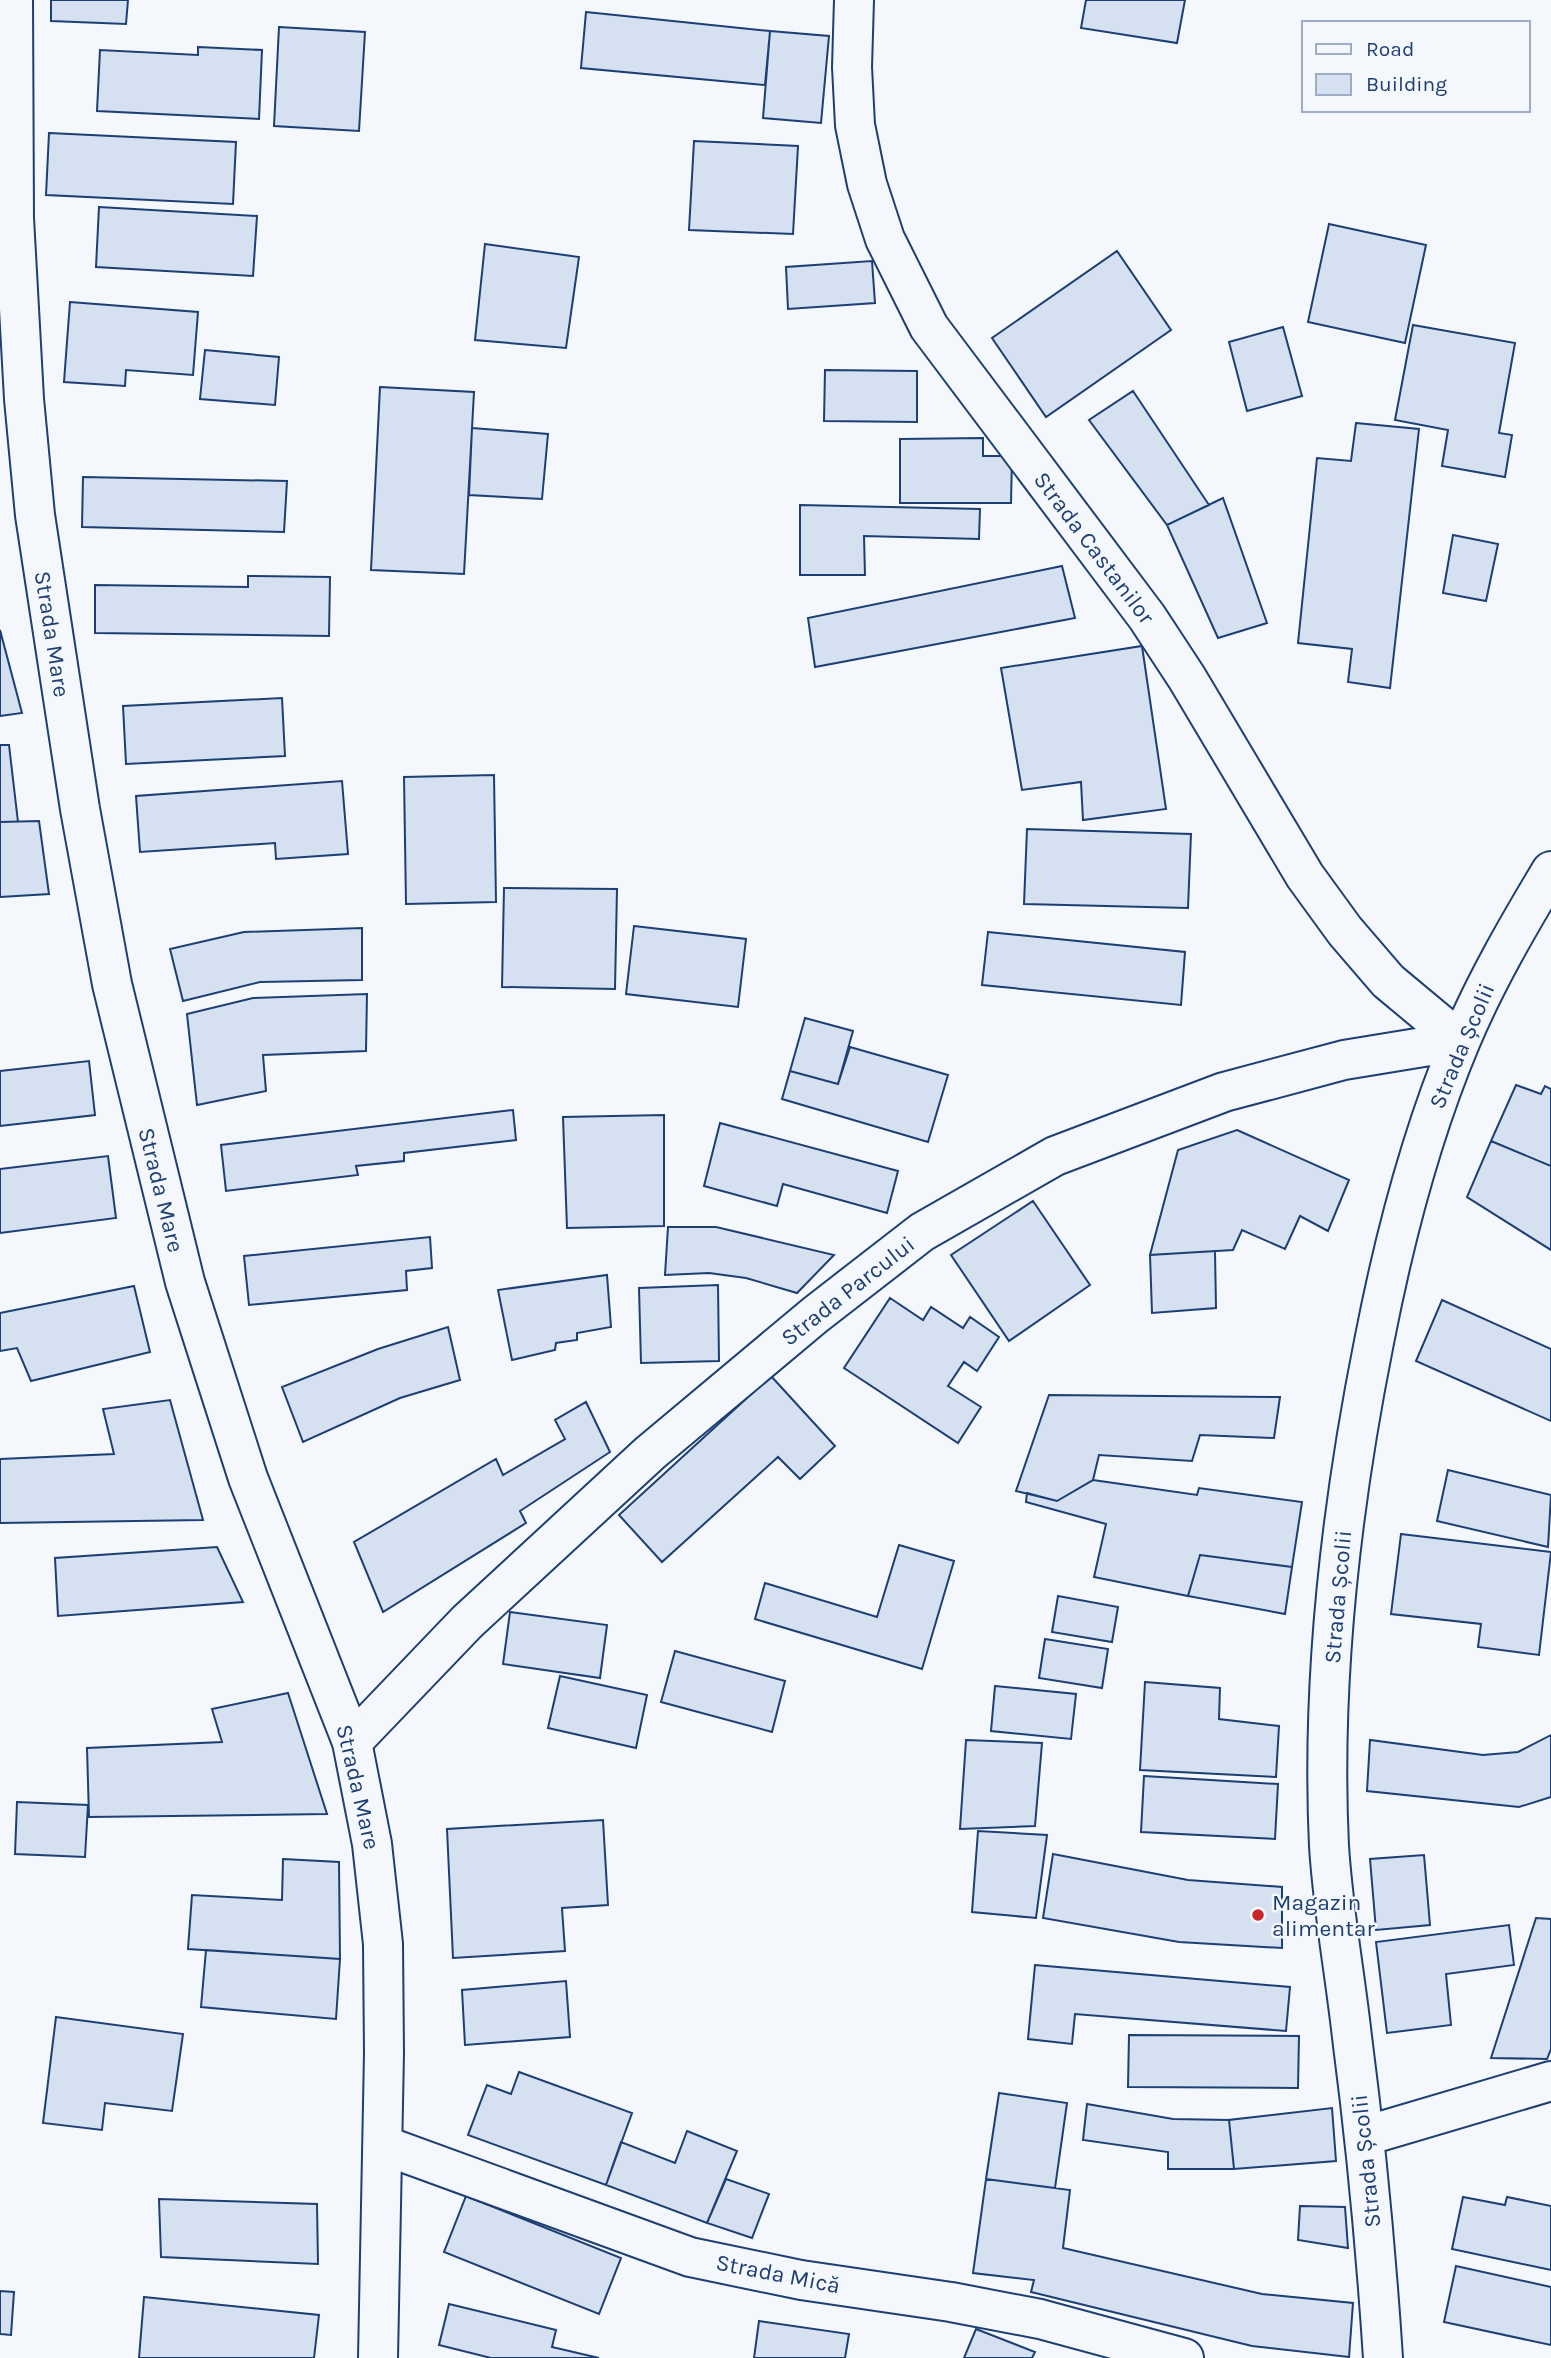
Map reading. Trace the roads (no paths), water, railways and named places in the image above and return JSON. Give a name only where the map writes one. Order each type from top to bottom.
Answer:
[{"type":"street","name":"Strada Mare","points":[[13,0],[14,218],[23,398],[35,515],[80,808],[112,984],[185,1282],[248,1478],[352,1742],[372,1844],[383,1944],[379,2358]]},
{"type":"street","name":"Strada Castanilor","points":[[854,0],[852,67],[855,125],[867,184],[885,239],[929,327],[1147,617],[1187,678],[1306,876],[1345,931],[1388,981],[1460,1041]]},
{"type":"street","name":"Strada Școlii","points":[[1383,2358],[1365,2136],[1329,1849],[1328,1710],[1340,1558],[1357,1425],[1402,1214],[1425,1138],[1460,1041],[1513,935],[1551,871]]},
{"type":"street","name":"Strada Parcului","points":[[352,1742],[467,1622],[650,1453],[815,1315],[922,1232],[1055,1156],[1224,1092],[1344,1060],[1460,1041]]},
{"type":"street","points":[[1365,2136],[1551,2081]]},
{"type":"street","name":"Strada Mică","points":[[383,2145],[690,2257],[801,2280],[951,2302],[1040,2319],[1184,2358]]},
{"type":"place","name":"Magazin alimentar","points":[[1258,1915]]}]
